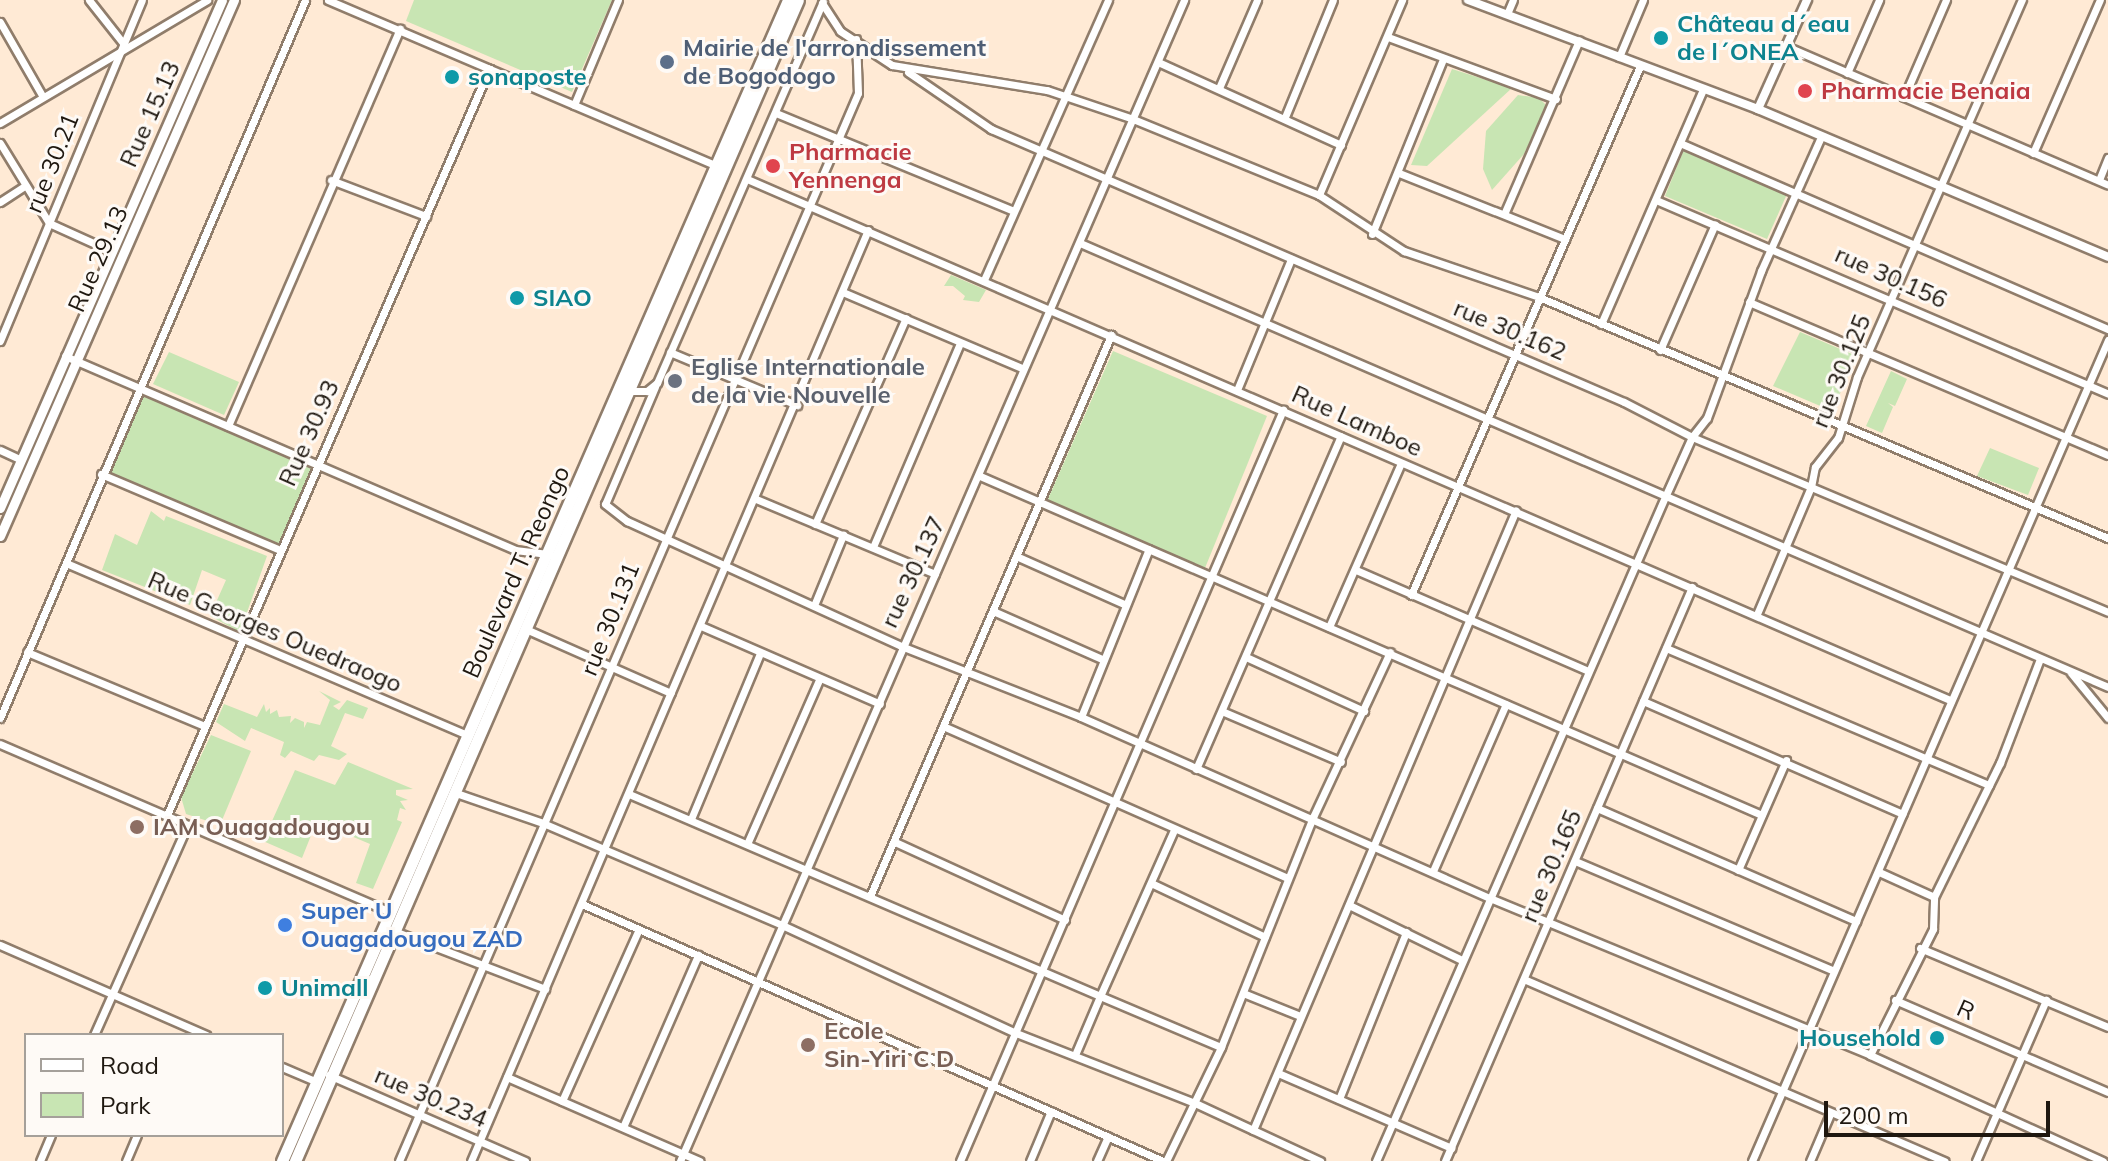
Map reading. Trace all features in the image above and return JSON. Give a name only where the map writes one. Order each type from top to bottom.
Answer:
[{"type":"main road","name":"Rue 15.13","points":[[0,508],[222,0]]},
{"type":"main road","name":"Rue 29.13","points":[[0,536],[234,0]]},
{"type":"main road","name":"Boulevard T. Reongo","points":[[282,1161],[325,1080],[528,630],[788,0]]},
{"type":"main road","name":"Boulevard T. Reongo","points":[[295,1161],[390,912],[546,553],[798,0]]},
{"type":"street","points":[[89,0],[123,43]]},
{"type":"street","name":"rue 30.21","points":[[0,341],[142,0]]},
{"type":"street","points":[[0,123],[207,0]]},
{"type":"street","points":[[0,718],[101,474],[143,389],[305,0]]},
{"type":"street","points":[[328,0],[720,168]]},
{"type":"street","points":[[574,105],[618,0]]},
{"type":"street","points":[[984,280],[1108,0]]},
{"type":"street","name":"rue 30.137","points":[[681,1157],[880,704],[901,646],[980,476],[1022,368],[1080,243],[1184,0]]},
{"type":"street","points":[[1219,88],[1257,0]]},
{"type":"street","points":[[1285,117],[1333,0]]},
{"type":"street","points":[[1319,195],[1402,0]]},
{"type":"street","points":[[1468,0],[1758,109],[2108,257]]},
{"type":"street","points":[[1507,14],[1513,0]]},
{"type":"street","points":[[1619,57],[1643,0]]},
{"type":"street","points":[[1758,109],[1807,0]]},
{"type":"street","points":[[1847,73],[1879,0]]},
{"type":"street","points":[[1904,97],[1946,0]]},
{"type":"street","name":"rue 30.125","points":[[1757,614],[1811,487],[1818,460],[1842,427],[1867,355],[2022,0]]},
{"type":"street","points":[[2033,153],[2100,0]]},
{"type":"street","points":[[823,2],[830,21],[876,57],[906,70],[1068,95],[1133,119],[1319,195],[1372,234],[1404,251],[1539,297],[2108,538]]},
{"type":"street","points":[[823,2],[606,500],[611,512],[664,540],[815,603],[901,646],[1081,717],[1313,817],[1490,898],[1870,1055],[2103,1161]]},
{"type":"street","points":[[0,22],[43,97]]},
{"type":"street","points":[[228,426],[331,180],[400,29]]},
{"type":"street","points":[[1388,37],[1556,99]]},
{"type":"street","name":"rue 30.131","points":[[399,1161],[858,93],[856,39]]},
{"type":"street","points":[[1505,212],[1579,40]]},
{"type":"street","points":[[1788,47],[2108,185]]},
{"type":"street","points":[[1372,234],[1443,59]]},
{"type":"street","points":[[1158,62],[1341,145]]},
{"type":"street","points":[[1411,595],[1456,485],[1489,420],[1640,66]]},
{"type":"street","name":"Rue 30.93","points":[[167,815],[489,69]]},
{"type":"street","name":"rue 30.162","points":[[906,70],[960,111],[1107,181],[1517,355],[1692,437],[2108,612]]},
{"type":"street","points":[[1601,324],[1703,89]]},
{"type":"street","points":[[776,113],[837,141],[1014,211]]},
{"type":"street","points":[[1376,1161],[1561,730],[1692,437],[1707,418],[1749,302],[1821,137]]},
{"type":"street","points":[[0,143],[49,223],[111,251]]},
{"type":"street","points":[[1680,143],[2108,329]]},
{"type":"street","points":[[2099,180],[2108,158]]},
{"type":"street","points":[[1399,173],[1505,212],[1565,239]]},
{"type":"street","name":"Rue Lamboe","points":[[747,179],[1050,307],[1401,463],[1757,614],[1950,700]]},
{"type":"street","points":[[331,180],[426,216]]},
{"type":"street","points":[[0,202],[25,186]]},
{"type":"street","name":"rue 30.156","points":[[1656,200],[1772,247],[2108,394]]},
{"type":"street","points":[[1660,350],[1715,224]]},
{"type":"street","points":[[471,1161],[845,293],[868,230]]},
{"type":"street","points":[[1080,243],[2108,687]]},
{"type":"street","points":[[1237,390],[1291,259]]},
{"type":"street","points":[[845,293],[1022,368]]},
{"type":"street","points":[[1749,302],[1867,355],[2108,455]]},
{"type":"street","points":[[815,524],[906,318]]},
{"type":"street","points":[[870,896],[1111,335]]},
{"type":"street","points":[[1752,1161],[2108,340]]},
{"type":"street","points":[[873,547],[960,343]]},
{"type":"street","points":[[670,352],[797,405]]},
{"type":"street","points":[[65,356],[515,550],[560,554]]},
{"type":"street","points":[[629,391],[655,387]]},
{"type":"street","points":[[960,1161],[1044,972],[1283,410]]},
{"type":"street","points":[[1196,769],[1224,712],[1341,436]]},
{"type":"street","points":[[0,450],[21,460]]},
{"type":"street","points":[[1329,627],[1401,463]]},
{"type":"street","points":[[101,474],[280,550]]},
{"type":"street","points":[[980,476],[1762,815]]},
{"type":"street","points":[[756,499],[935,574]]},
{"type":"street","points":[[1253,1130],[1516,510]]},
{"type":"street","points":[[815,603],[843,535]]},
{"type":"street","points":[[1081,717],[1149,549]]},
{"type":"street","points":[[1016,556],[1126,605]]},
{"type":"street","name":"Rue Georges Ouedraogo","points":[[66,563],[469,736]]},
{"type":"street","points":[[1356,570],[1588,671]]},
{"type":"street","name":"rue 30.165","points":[[1445,1161],[1526,980],[1547,922],[1692,587]]},
{"type":"street","points":[[993,611],[1102,659]]},
{"type":"street","points":[[701,626],[880,704]]},
{"type":"street","points":[[528,630],[671,693]]},
{"type":"street","points":[[1666,648],[1989,785]]},
{"type":"street","points":[[27,652],[205,726]]},
{"type":"street","points":[[582,904],[1165,1161],[1221,1047],[1313,817],[1390,652]]},
{"type":"street","points":[[691,819],[760,653]]},
{"type":"street","points":[[1246,657],[1364,711]]},
{"type":"street","points":[[1870,1055],[1920,948],[1936,922],[1934,897],[1989,785],[2040,659]]},
{"type":"street","points":[[2069,671],[2108,718]]},
{"type":"street","points":[[747,844],[820,678]]},
{"type":"street","points":[[1643,701],[1786,760],[1903,814]]},
{"type":"street","points":[[1433,871],[1506,704]]},
{"type":"street","points":[[1224,712],[1341,762]]},
{"type":"street","points":[[943,726],[1287,878]]},
{"type":"street","points":[[0,744],[390,912]]},
{"type":"street","points":[[1738,870],[1786,760]]},
{"type":"street","points":[[456,793],[543,823],[782,925],[1016,1033],[1195,1103],[1314,1160]]},
{"type":"street","points":[[629,794],[1221,1047]]},
{"type":"street","points":[[1597,808],[1856,921]]},
{"type":"street","points":[[95,1033],[187,826]]},
{"type":"street","points":[[1075,1055],[1174,830]]},
{"type":"street","points":[[895,842],[1065,920]]},
{"type":"street","points":[[1575,861],[1834,971]]},
{"type":"street","points":[[1879,872],[1934,897]]},
{"type":"street","points":[[1151,883],[1265,937]]},
{"type":"street","points":[[1349,905],[1462,960]]},
{"type":"street","points":[[562,1101],[639,929]]},
{"type":"street","points":[[394,931],[484,962],[545,989]]},
{"type":"street","points":[[1339,1099],[1406,932]]},
{"type":"street","points":[[0,945],[201,1033]]},
{"type":"street","points":[[1920,948],[2108,1027]]},
{"type":"street","points":[[623,1127],[698,955]]},
{"type":"street","points":[[1526,980],[1944,1161]]},
{"type":"street","points":[[1243,993],[1300,1016]]},
{"type":"street","name":"R","points":[[1895,1000],[2108,1092]]},
{"type":"street","points":[[1976,1161],[2046,1000]]},
{"type":"street","points":[[181,1033],[184,1026]]},
{"type":"street","name":"rue 30.234","points":[[284,1068],[420,1114],[525,1161]]},
{"type":"street","points":[[1278,1073],[1451,1148]]},
{"type":"street","points":[[507,1077],[623,1127],[681,1157],[699,1161]]},
{"type":"street","points":[[1030,1161],[1051,1111]]},
{"type":"street","points":[[1810,1161],[1830,1114]]},
{"type":"street","points":[[1097,1161],[1108,1136]]},
{"type":"street","points":[[40,1161],[50,1137]]},
{"type":"street","points":[[126,1161],[136,1137]]},
{"type":"green space","points":[[414,0],[612,0],[572,92],[406,21]]},
{"type":"green space","points":[[1452,69],[1512,88],[1427,166],[1411,165]]},
{"type":"green space","points":[[1518,95],[1539,98],[1547,106],[1524,154],[1492,190],[1483,169],[1486,131]]},
{"type":"green space","points":[[1685,147],[1787,194],[1767,239],[1665,196]]},
{"type":"green space","points":[[951,275],[986,290],[979,302],[963,300],[965,296],[953,286],[944,286]]},
{"type":"green space","points":[[1800,332],[1857,356],[1832,411],[1773,386]]},
{"type":"green space","points":[[1113,351],[1267,416],[1205,568],[1047,501]]},
{"type":"green space","points":[[169,352],[239,382],[224,415],[153,384]]},
{"type":"green space","points":[[1891,371],[1907,379],[1895,406],[1888,403],[1893,407],[1882,433],[1866,426]]},
{"type":"green space","points":[[144,393],[317,467],[278,549],[103,474]]},
{"type":"green space","points":[[1990,448],[2039,468],[2028,495],[1977,476]]},
{"type":"green space","points":[[151,511],[164,521],[166,516],[267,556],[240,632],[210,616],[226,580],[202,570],[190,605],[102,570],[115,534],[137,545]]},
{"type":"green space","points":[[319,691],[341,702],[333,706],[339,710],[347,700],[368,708],[363,719],[345,713],[331,746],[347,754],[339,760],[319,755],[314,761],[291,751],[285,758],[280,755],[284,742],[251,728],[245,741],[216,722],[224,704],[257,717],[264,704],[266,712],[270,708],[270,714],[277,710],[279,717],[291,716],[290,723],[295,718],[304,722],[304,728],[307,722],[320,725],[330,700]]},
{"type":"green space","points":[[211,735],[251,751],[220,825],[186,814],[181,797]]},
{"type":"green space","points":[[348,762],[413,789],[396,790],[396,795],[408,800],[400,801],[406,810],[400,808],[397,820],[402,822],[373,889],[356,883],[370,844],[318,822],[314,829],[304,823],[300,828],[312,833],[302,858],[263,841],[295,770],[335,785]]},
{"type":"place","name":"Château d´eau de l´ONEA","points":[[1661,38]]},
{"type":"place","name":"Mairie de l'arrondissement de Bogodogo","points":[[667,62]]},
{"type":"place","name":"sonaposte","points":[[452,77]]},
{"type":"place","name":"Pharmacie Benaia","points":[[1805,91]]},
{"type":"place","name":"Pharmacie Yennenga","points":[[773,166]]},
{"type":"place","name":"SIAO","points":[[517,298]]},
{"type":"place","name":"Eglise Internationale de la vie Nouvelle","points":[[675,381]]},
{"type":"place","name":"IAM Ouagadougou","points":[[137,827]]},
{"type":"place","name":"Super U Ouagadougou ZAD","points":[[285,925]]},
{"type":"place","name":"Unimall","points":[[265,988]]},
{"type":"place","name":"Household","points":[[1937,1038]]},
{"type":"place","name":"Ecole Sin-Yiri C D","points":[[808,1045]]}]
